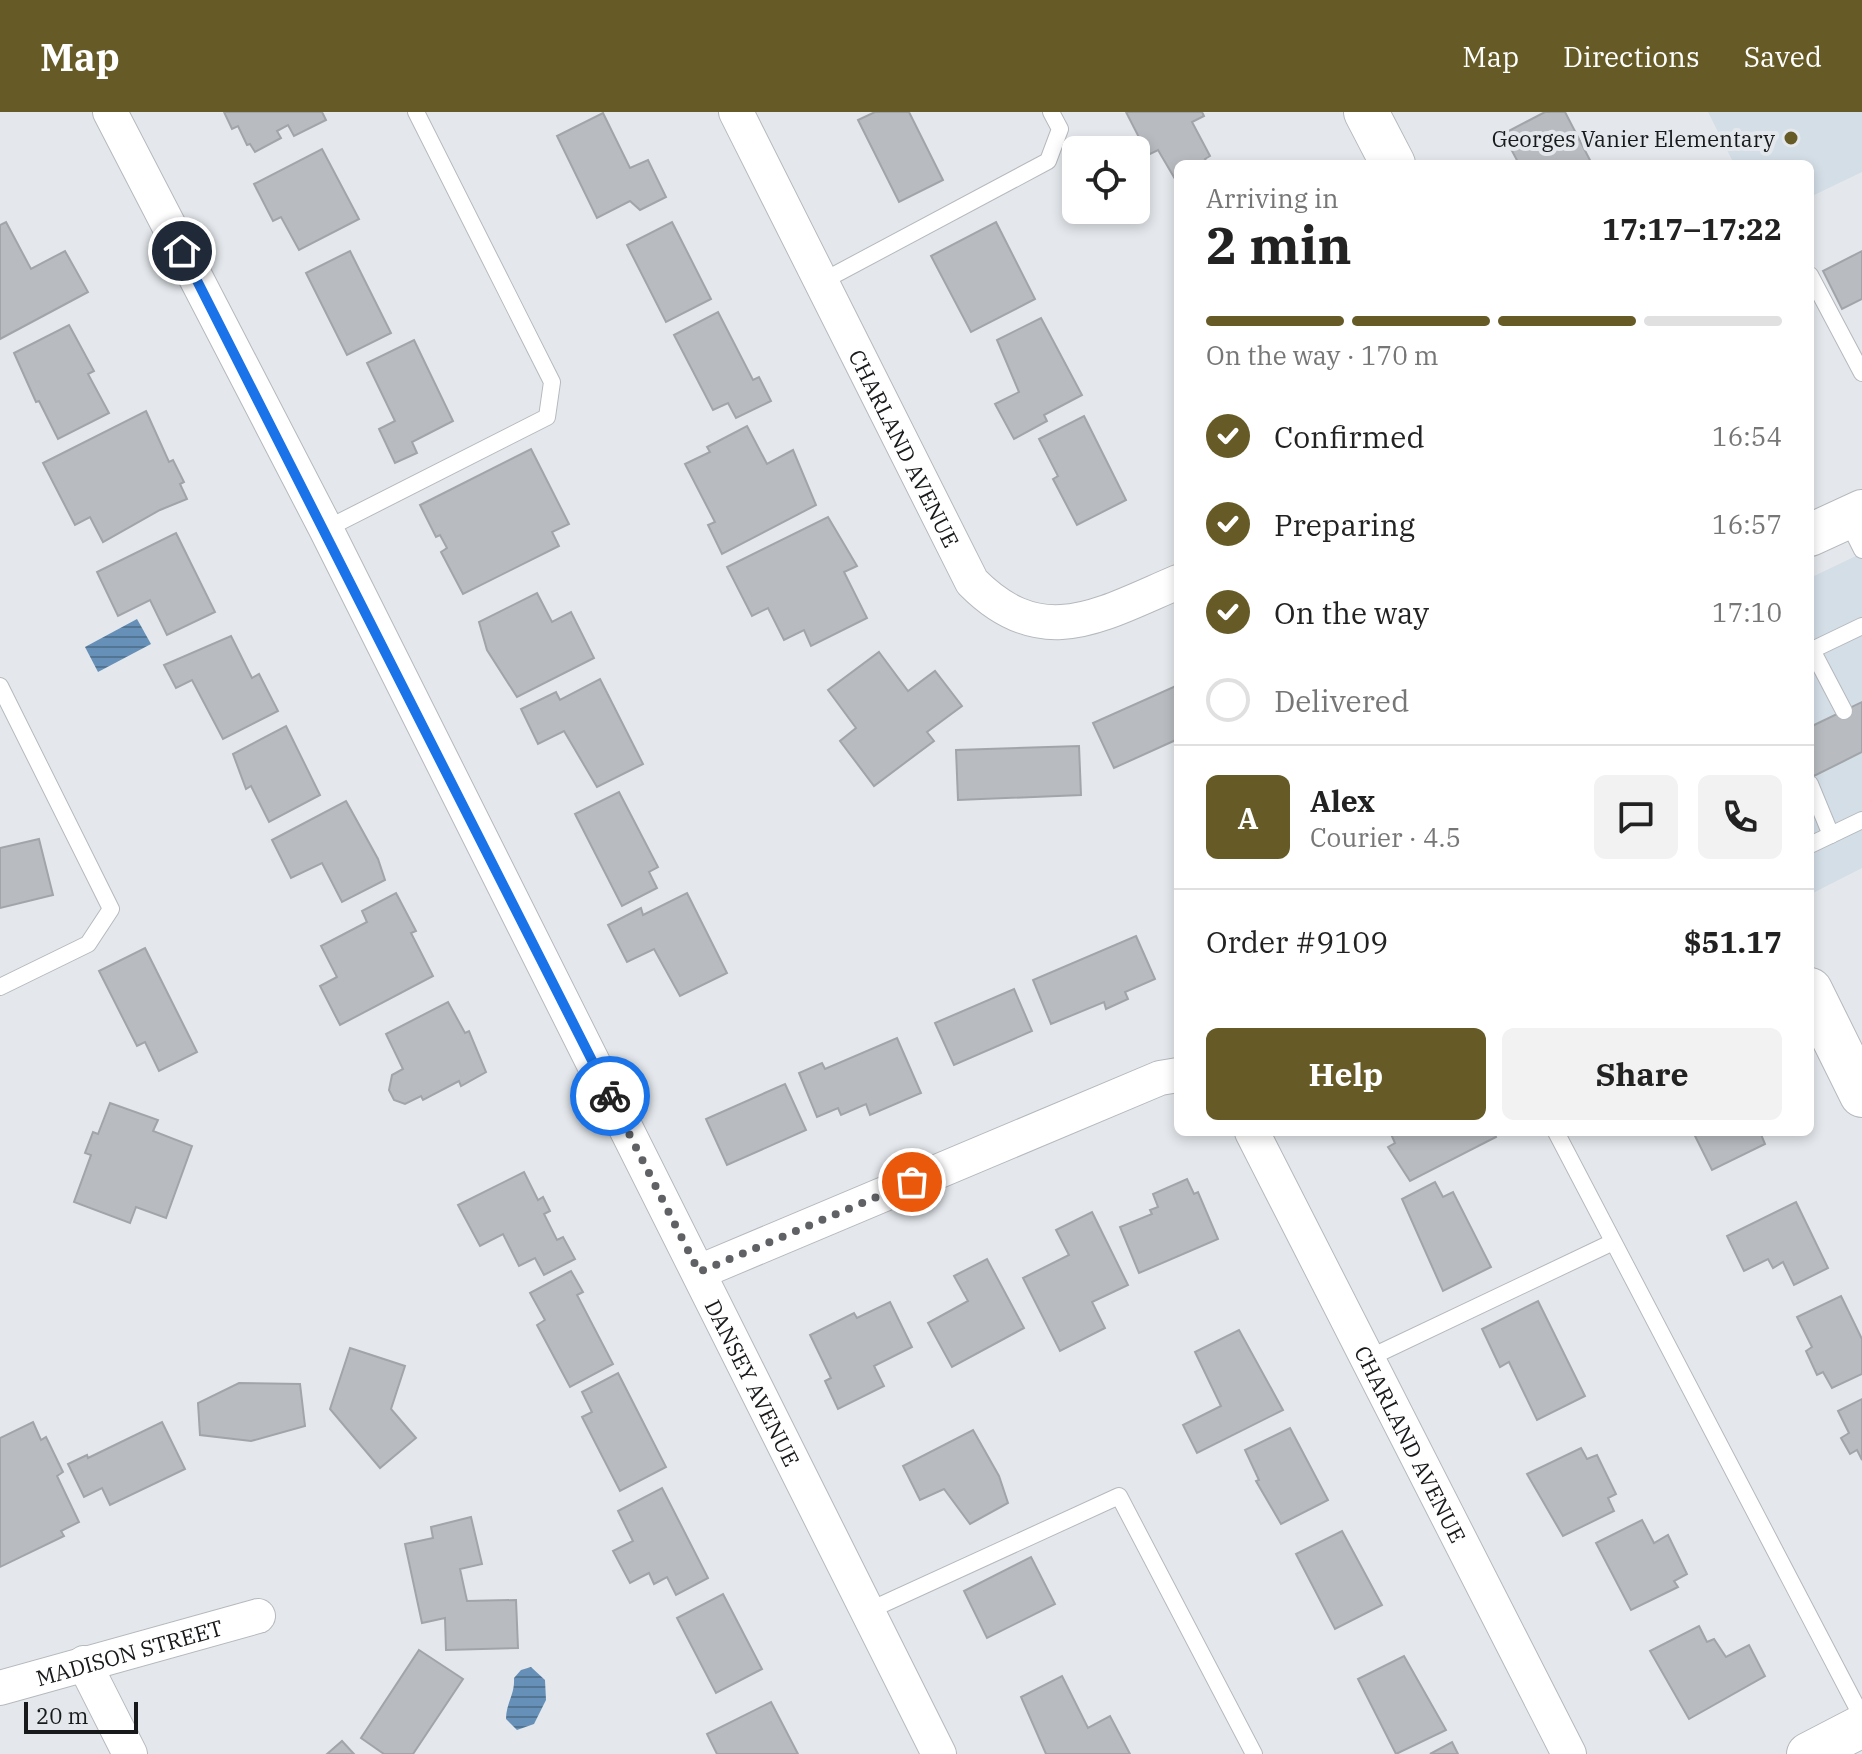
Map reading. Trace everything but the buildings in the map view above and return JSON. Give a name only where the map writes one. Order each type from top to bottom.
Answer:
[{"type":"main road","points":[[1366,112],[1391,160]]},
{"type":"main road","points":[[1814,998],[1862,1095]]},
{"type":"street","name":"DANSEY AVENUE","points":[[110,112],[326,529],[939,1754]]},
{"type":"street","name":"CHARLAND AVENUE","points":[[736,112],[972,582],[990,600],[1038,624],[1062,623],[1115,609],[1174,584]]},
{"type":"street","points":[[699,1272],[1160,1078],[1174,1076]]},
{"type":"street","name":"CHARLAND AVENUE","points":[[1254,1136],[1569,1754]]},
{"type":"street","name":"MADISON STREET","points":[[0,1688],[258,1616]]},
{"type":"street","points":[[84,1663],[130,1754]]},
{"type":"street","points":[[1808,1754],[1862,1726]]},
{"type":"lane","points":[[326,529],[547,417],[552,382],[416,112]]},
{"type":"lane","points":[[823,281],[1048,161],[1060,129],[1051,112]]},
{"type":"lane","points":[[1814,283],[1862,373]]},
{"type":"lane","points":[[1814,650],[1862,626]]},
{"type":"lane","points":[[1814,656],[1844,711]]},
{"type":"lane","points":[[0,686],[111,909],[88,944],[0,987]]},
{"type":"lane","points":[[1814,794],[1831,835]]},
{"type":"lane","points":[[1814,843],[1862,820]]},
{"type":"lane","points":[[1558,1136],[1611,1243],[1862,1717]]},
{"type":"lane","points":[[1369,1358],[1611,1243]]},
{"type":"lane","points":[[868,1611],[1119,1496],[1254,1754]]},
{"type":"shaded area","name":"Georges Vanier Elementary","points":[[1708,112],[1862,112],[1862,172],[1814,195],[1814,160],[1732,160]]},
{"type":"shaded area","points":[[1862,553],[1862,868],[1814,892],[1814,576]]},
{"type":"water","points":[[137,619],[151,644],[98,672],[85,647]]},
{"type":"water","points":[[531,1667],[545,1680],[546,1700],[534,1724],[517,1730],[506,1719],[507,1708],[514,1678],[521,1670]]},
{"type":"way so far","points":[[610,1096],[699,1272],[912,1182]]},
{"type":"place","name":"Georges Vanier Elementary","points":[[1791,138]]},
{"type":"route","points":[[182,251],[326,529],[610,1096]]}]
